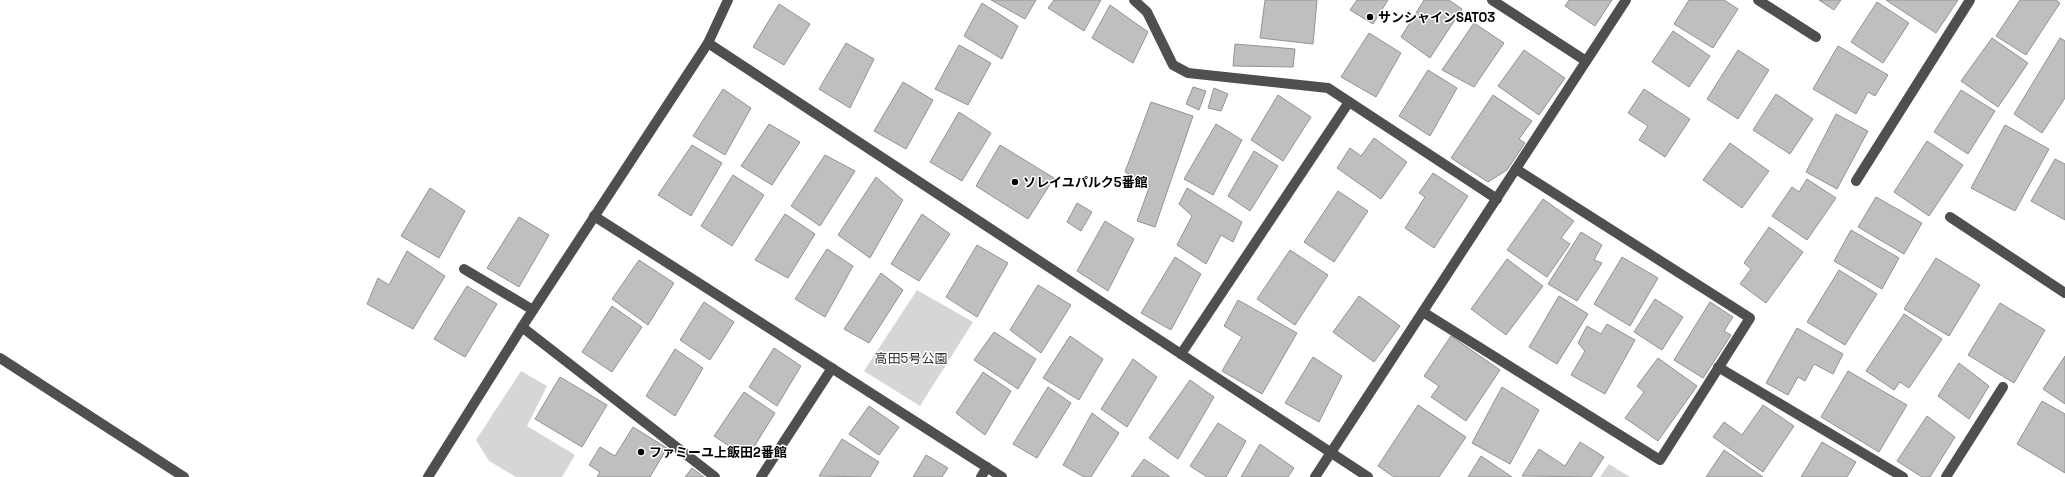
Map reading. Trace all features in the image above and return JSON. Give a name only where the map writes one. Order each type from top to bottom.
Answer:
[{"type":"street","points":[[428,477],[522,326],[708,43],[728,0]]},
{"type":"street","points":[[1134,0],[1147,12],[1173,65],[1188,73],[1328,88],[1497,198]]},
{"type":"street","points":[[1492,0],[1586,61]]},
{"type":"street","points":[[1315,477],[1626,0]]},
{"type":"street","points":[[1758,0],[1816,37]]},
{"type":"street","points":[[1856,181],[1970,0]]},
{"type":"street","points":[[708,43],[1368,477]]},
{"type":"street","points":[[1181,354],[1350,102]]},
{"type":"street","points":[[1423,312],[1660,460],[1750,318],[1516,169]]},
{"type":"street","points":[[594,216],[1002,477]]},
{"type":"street","points":[[1950,217],[2065,293]]},
{"type":"street","points":[[464,269],[533,310]]},
{"type":"street","points":[[522,326],[715,477]]},
{"type":"street","points":[[0,358],[184,477]]},
{"type":"street","points":[[761,477],[832,368]]},
{"type":"street","points":[[1718,368],[1903,477]]},
{"type":"street","points":[[1946,477],[2003,387]]},
{"type":"street","points":[[981,477],[987,467]]},
{"type":"green space","name":"高田5号公園","points":[[917,290],[973,322],[920,406],[864,371]]},
{"type":"green space","points":[[521,371],[547,386],[527,426],[575,455],[562,477],[516,477],[489,461],[476,440]]},
{"type":"green space","points":[[1609,464],[1630,477],[1600,477]]},
{"type":"building","points":[[991,0],[1036,0],[1025,19]]},
{"type":"building","points":[[1054,0],[1101,0],[1084,31],[1048,8]]},
{"type":"building","points":[[1265,0],[1317,0],[1313,44],[1260,38]]},
{"type":"building","name":"サンシャインSATO3","points":[[1357,0],[1388,0],[1373,24],[1350,10]]},
{"type":"building","points":[[1424,0],[1449,0],[1462,9],[1430,58],[1401,37]]},
{"type":"building","points":[[1569,0],[1612,0],[1595,26],[1565,6]]},
{"type":"building","points":[[1689,0],[1724,0],[1738,9],[1713,48],[1674,24]]},
{"type":"building","points":[[1819,0],[1841,0],[1834,10]]},
{"type":"building","points":[[1886,0],[1958,0],[1936,33]]},
{"type":"building","points":[[2020,0],[2056,0],[2060,3],[2026,55],[1996,36]]},
{"type":"building","points":[[1877,2],[1909,23],[1883,63],[1851,42]]},
{"type":"building","points":[[982,3],[1018,26],[1002,59],[964,36]]},
{"type":"building","points":[[779,4],[810,24],[784,65],[753,47]]},
{"type":"building","points":[[1110,5],[1148,32],[1133,63],[1092,38]]},
{"type":"building","points":[[1474,23],[1504,43],[1474,87],[1442,70]]},
{"type":"building","points":[[1673,31],[1710,56],[1689,87],[1652,62]]},
{"type":"building","points":[[1369,33],[1401,53],[1376,97],[1341,77]]},
{"type":"building","points":[[1992,38],[2028,63],[1998,107],[1961,81]]},
{"type":"building","points":[[2060,38],[2065,41],[2065,98],[2042,133],[2014,114]]},
{"type":"building","points":[[846,43],[874,59],[850,108],[819,89]]},
{"type":"building","points":[[1235,44],[1295,49],[1293,67],[1233,66]]},
{"type":"building","points":[[959,45],[991,63],[968,105],[935,89]]},
{"type":"building","points":[[1838,46],[1888,75],[1875,96],[1868,92],[1856,114],[1813,89]]},
{"type":"building","points":[[1524,50],[1565,78],[1539,115],[1498,86]]},
{"type":"building","points":[[1738,50],[1769,70],[1738,119],[1707,99]]},
{"type":"building","points":[[1428,70],[1457,88],[1430,136],[1399,116]]},
{"type":"building","points":[[903,82],[933,100],[906,149],[874,131]]},
{"type":"building","points":[[1193,87],[1206,91],[1199,110],[1186,104]]},
{"type":"building","points":[[1214,88],[1228,94],[1221,111],[1208,108]]},
{"type":"building","points":[[723,89],[751,108],[725,155],[693,136]]},
{"type":"building","points":[[1644,89],[1690,119],[1665,157],[1639,140],[1648,126],[1628,113]]},
{"type":"building","points":[[1961,90],[1995,111],[1968,154],[1934,132]]},
{"type":"building","points":[[1776,94],[1813,119],[1790,154],[1753,130]]},
{"type":"building","points":[[1278,95],[1311,117],[1283,161],[1251,140]]},
{"type":"building","points":[[1493,95],[1532,121],[1519,139],[1525,143],[1507,170],[1488,182],[1451,158]]},
{"type":"building","points":[[1151,102],[1193,116],[1155,227],[1137,221],[1150,185],[1125,172]]},
{"type":"building","points":[[959,112],[991,133],[962,181],[930,162]]},
{"type":"building","points":[[1836,114],[1868,131],[1837,189],[1806,172]]},
{"type":"building","points":[[769,124],[800,142],[772,185],[741,166]]},
{"type":"building","points":[[1216,124],[1242,140],[1213,195],[1184,179]]},
{"type":"building","points":[[2005,125],[2049,149],[2015,211],[1971,188]]},
{"type":"building","points":[[1374,138],[1407,162],[1381,199],[1337,168],[1350,148],[1361,156]]},
{"type":"building","points":[[1927,141],[1963,165],[1929,216],[1894,192]]},
{"type":"building","points":[[1730,143],[1769,171],[1742,208],[1703,180]]},
{"type":"building","points":[[692,145],[722,163],[691,216],[658,195]]},
{"type":"building","name":"ソレイユパルク5番館","points":[[1000,145],[1054,178],[1028,219],[976,186]]},
{"type":"building","points":[[1254,151],[1278,166],[1250,211],[1228,196]]},
{"type":"building","points":[[825,155],[855,171],[820,226],[791,206]]},
{"type":"building","points":[[2055,159],[2065,164],[2065,220],[2031,201]]},
{"type":"building","points":[[1433,173],[1468,196],[1434,248],[1405,228],[1425,197],[1419,193]]},
{"type":"building","points":[[733,175],[764,195],[732,246],[701,226]]},
{"type":"building","points":[[876,177],[903,200],[870,258],[838,235]]},
{"type":"building","points":[[1807,179],[1836,198],[1807,240],[1772,216],[1792,187],[1799,192]]},
{"type":"building","points":[[430,188],[465,211],[439,258],[401,236]]},
{"type":"building","points":[[1187,188],[1242,222],[1233,242],[1221,235],[1206,264],[1177,245],[1192,216],[1179,204]]},
{"type":"building","points":[[1338,191],[1368,211],[1334,262],[1304,242]]},
{"type":"building","points":[[1876,197],[1922,223],[1904,254],[1858,227]]},
{"type":"building","points":[[1543,199],[1574,221],[1561,238],[1570,244],[1547,277],[1507,250]]},
{"type":"building","points":[[1077,203],[1092,212],[1081,231],[1067,222]]},
{"type":"building","points":[[785,214],[815,234],[788,278],[755,260]]},
{"type":"building","points":[[922,214],[950,234],[919,281],[891,264]]},
{"type":"building","points":[[519,217],[549,235],[519,287],[487,268]]},
{"type":"building","points":[[1105,221],[1134,239],[1108,291],[1077,271]]},
{"type":"building","points":[[1769,227],[1803,252],[1766,303],[1740,284],[1751,269],[1744,263]]},
{"type":"building","points":[[1851,230],[1899,258],[1882,289],[1834,261]]},
{"type":"building","points":[[1581,232],[1602,245],[1594,260],[1602,263],[1577,301],[1548,284]]},
{"type":"building","points":[[977,245],[1008,263],[977,317],[946,297]]},
{"type":"building","points":[[827,249],[853,266],[825,317],[795,299]]},
{"type":"building","points":[[1290,250],[1328,275],[1295,325],[1257,299]]},
{"type":"building","points":[[407,251],[445,276],[413,329],[367,304],[378,278],[389,285]]},
{"type":"building","points":[[1175,257],[1201,274],[1171,330],[1141,313]]},
{"type":"building","points":[[1622,257],[1658,278],[1630,326],[1594,304]]},
{"type":"building","points":[[1936,258],[1980,285],[1949,336],[1904,309]]},
{"type":"building","points":[[1507,259],[1543,286],[1506,335],[1471,309]]},
{"type":"building","points":[[639,260],[674,283],[648,325],[612,299]]},
{"type":"building","points":[[1839,270],[1877,294],[1845,345],[1807,322]]},
{"type":"building","points":[[881,273],[903,290],[869,343],[844,329]]},
{"type":"building","points":[[1038,285],[1071,305],[1041,353],[1010,330]]},
{"type":"building","points":[[467,286],[497,304],[465,357],[434,339]]},
{"type":"building","points":[[1359,296],[1400,326],[1374,362],[1333,332]]},
{"type":"building","points":[[1559,296],[1588,314],[1557,364],[1529,347]]},
{"type":"building","points":[[1655,299],[1683,317],[1662,350],[1634,332]]},
{"type":"building","points":[[1238,300],[1297,333],[1262,394],[1222,371],[1242,337],[1224,326]]},
{"type":"building","points":[[704,302],[734,322],[710,360],[680,340]]},
{"type":"building","points":[[1710,302],[1733,317],[1724,331],[1731,335],[1703,378],[1674,360]]},
{"type":"building","points":[[2000,303],[2045,330],[2014,383],[1968,355]]},
{"type":"building","points":[[612,306],[642,327],[612,372],[582,352]]},
{"type":"building","points":[[1904,314],[1942,339],[1909,388],[1900,382],[1894,390],[1866,371]]},
{"type":"building","points":[[1607,324],[1635,340],[1605,394],[1571,375],[1585,351],[1578,343],[1587,326],[1601,334]]},
{"type":"building","points":[[1797,328],[1843,354],[1833,374],[1814,364],[1805,381],[1798,377],[1788,395],[1766,383]]},
{"type":"building","points":[[994,332],[1036,359],[1018,389],[974,360]]},
{"type":"building","points":[[1070,336],[1103,359],[1079,400],[1043,378]]},
{"type":"building","points":[[1451,336],[1500,370],[1466,421],[1431,397],[1439,386],[1424,376]]},
{"type":"building","points":[[774,348],[801,366],[777,406],[749,387]]},
{"type":"building","points":[[675,349],[703,368],[675,416],[646,396]]},
{"type":"building","points":[[2065,356],[2065,404],[2043,389]]},
{"type":"building","points":[[1313,357],[1342,376],[1319,422],[1285,403]]},
{"type":"building","points":[[1658,358],[1697,386],[1658,441],[1625,418],[1644,392],[1637,386]]},
{"type":"building","points":[[1133,359],[1157,377],[1127,427],[1101,409]]},
{"type":"building","points":[[1959,363],[1989,386],[1969,419],[1938,396]]},
{"type":"building","points":[[1848,371],[1907,405],[1879,452],[1821,417]]},
{"type":"building","points":[[983,372],[1011,391],[985,435],[956,413]]},
{"type":"building","points":[[560,377],[607,405],[582,447],[535,419]]},
{"type":"building","points":[[1190,380],[1214,397],[1178,459],[1149,438]]},
{"type":"building","points":[[1048,387],[1071,403],[1037,458],[1013,444]]},
{"type":"building","points":[[1502,387],[1539,410],[1510,464],[1472,443]]},
{"type":"building","points":[[744,392],[775,413],[747,458],[714,436]]},
{"type":"building","points":[[2042,401],[2065,414],[2065,473],[2017,444]]},
{"type":"building","points":[[1418,405],[1466,437],[1439,477],[1394,477],[1378,466]]},
{"type":"building","points":[[1763,405],[1794,426],[1763,472],[1713,437],[1724,422],[1742,435]]},
{"type":"building","points":[[869,406],[899,427],[879,455],[849,434]]},
{"type":"building","points":[[1092,413],[1119,433],[1091,477],[1084,477],[1063,465]]},
{"type":"building","points":[[1927,416],[1955,437],[1930,477],[1922,477],[1897,461]]},
{"type":"building","points":[[1218,423],[1246,441],[1226,477],[1207,477],[1190,466]]},
{"type":"building","name":"ファミーユ上飯田2番館","points":[[633,427],[667,448],[650,477],[597,477],[600,472],[589,465],[600,447],[615,456]]},
{"type":"building","points":[[842,439],[879,462],[870,477],[819,476]]},
{"type":"building","points":[[1580,442],[1604,457],[1591,477],[1522,476],[1539,449],[1565,466]]},
{"type":"building","points":[[1822,442],[1856,462],[1847,477],[1801,477]]},
{"type":"building","points":[[1260,444],[1294,468],[1288,477],[1241,477]]},
{"type":"building","points":[[1724,450],[1763,477],[1706,477]]},
{"type":"building","points":[[926,455],[948,468],[942,477],[913,477]]},
{"type":"building","points":[[1481,456],[1512,477],[1468,477]]},
{"type":"building","points":[[1144,459],[1169,476],[1169,477],[1131,477]]},
{"type":"building","points":[[692,468],[704,477],[685,477]]},
{"type":"place","name":"サンシャインSATO3","points":[[1370,17]]},
{"type":"place","name":"ソレイユパルク5番館","points":[[1015,182]]},
{"type":"place","name":"ファミーユ上飯田2番館","points":[[641,452]]}]
